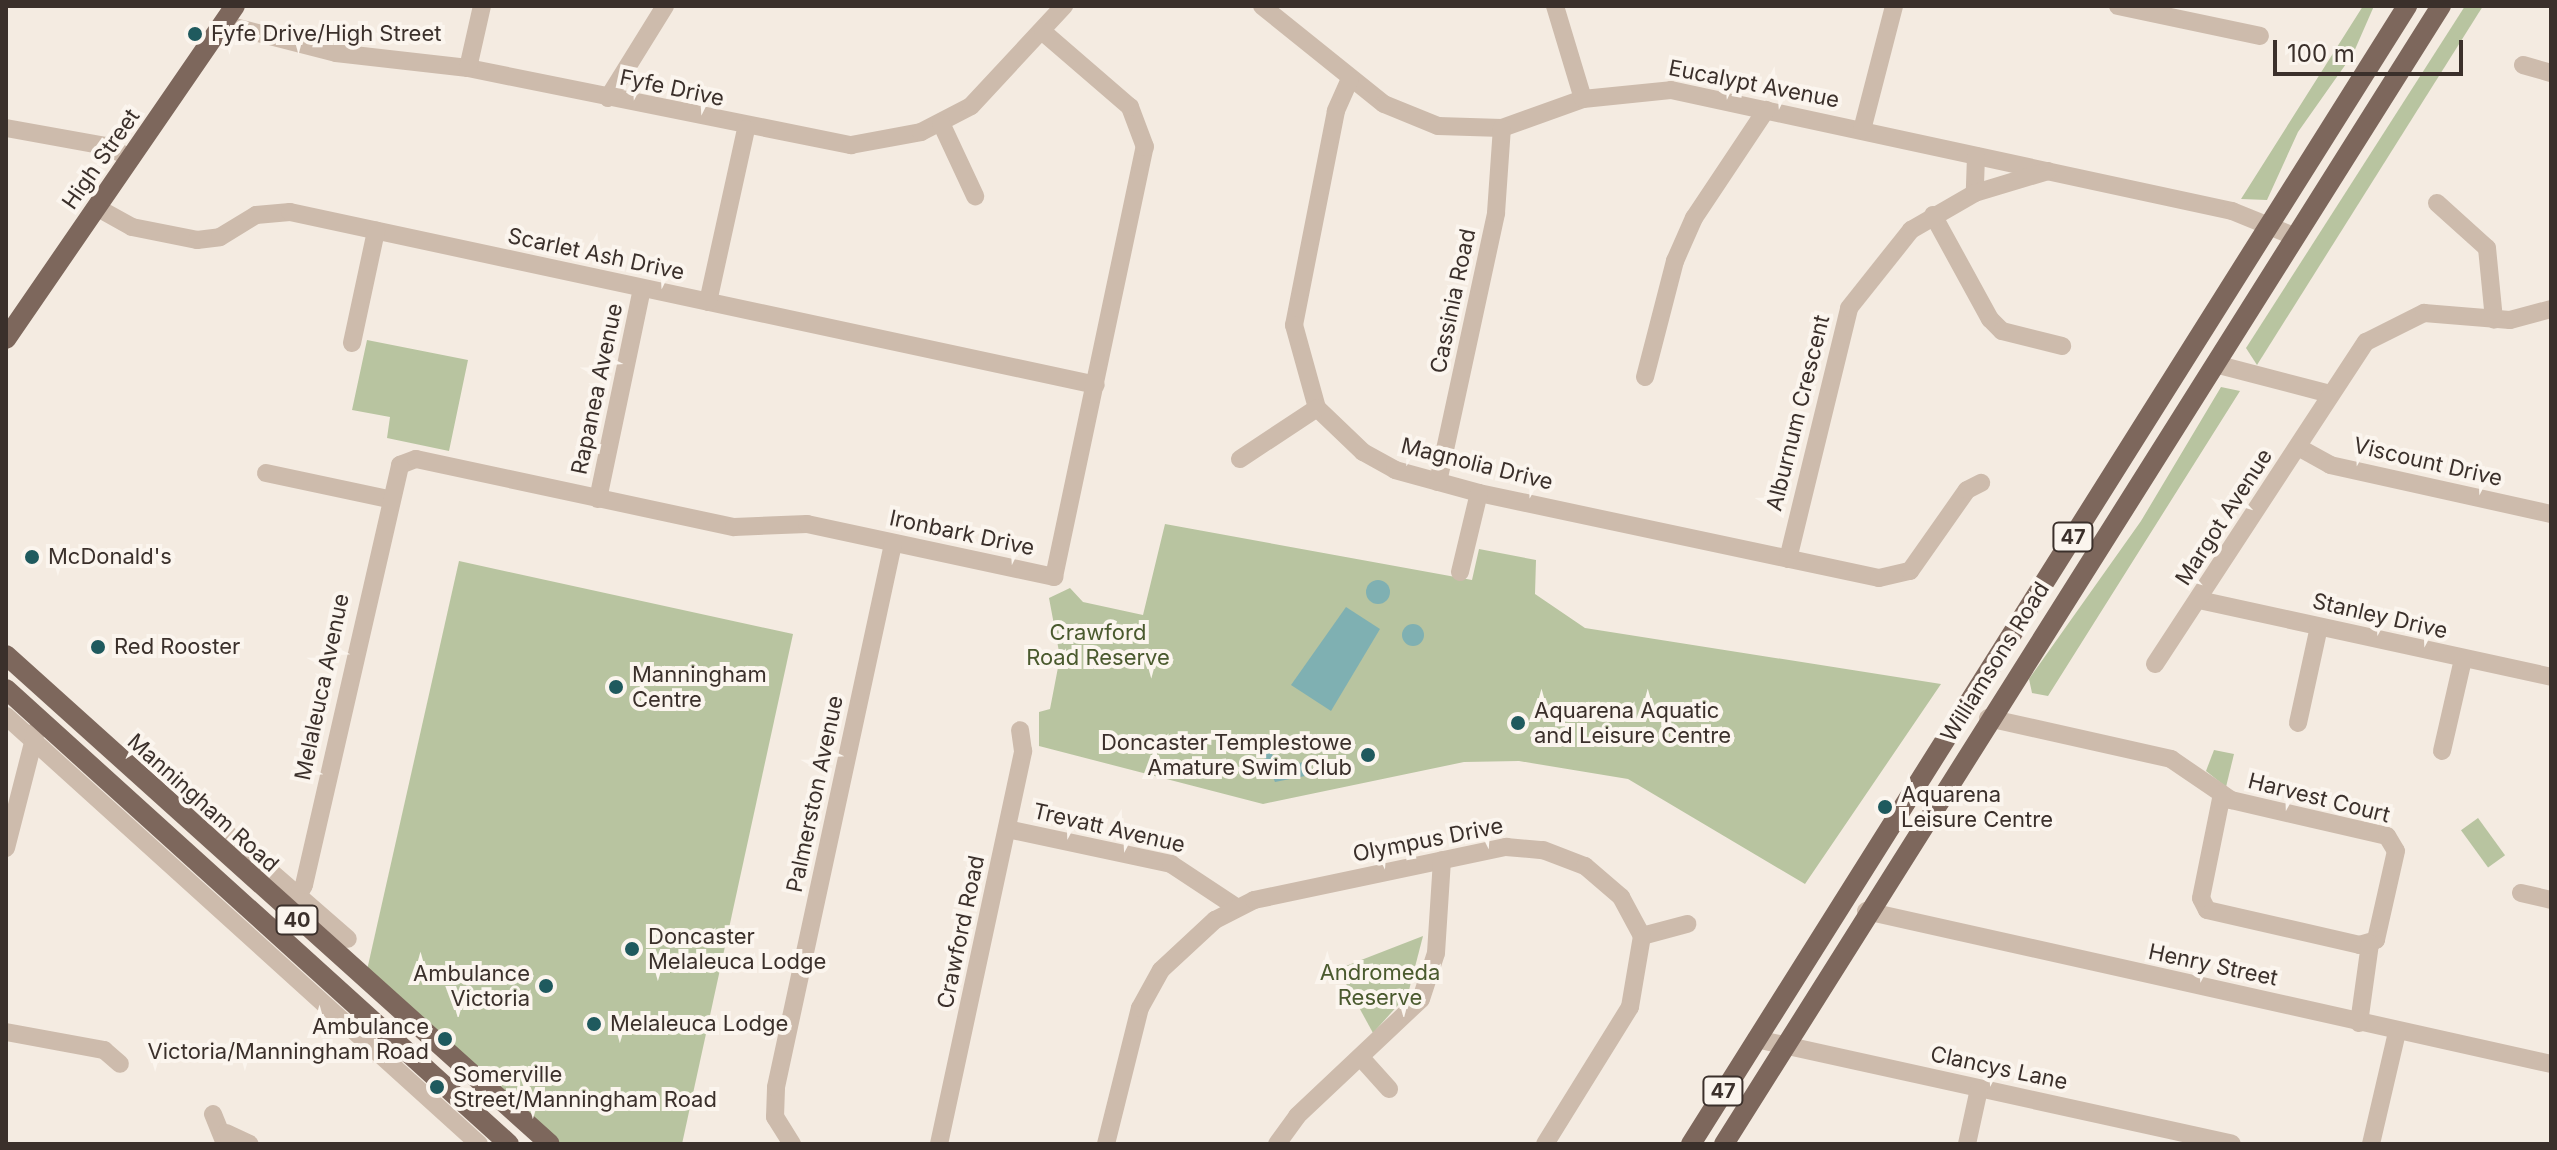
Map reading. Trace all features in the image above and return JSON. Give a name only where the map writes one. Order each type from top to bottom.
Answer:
[{"type":"main road","name":"High Street","points":[[6,339],[235,6]]},
{"type":"main road","name":"Williamsons Road","points":[[1691,1144],[2407,6]]},
{"type":"main road","name":"Williamsons Road","points":[[1724,1144],[1866,911],[2441,6]]},
{"type":"main road","name":"Manningham Road","points":[[6,655],[295,906],[550,1144]]},
{"type":"main road","name":"40","points":[[6,689],[36,731],[277,932],[497,1142]]},
{"type":"main road","points":[[1964,708],[1988,718]]},
{"type":"main road","points":[[497,1142],[520,1117]]},
{"type":"street","points":[[468,68],[482,6]]},
{"type":"street","points":[[608,98],[665,6]]},
{"type":"street","name":"Fyfe Drive","points":[[223,24],[336,53],[468,68],[746,129],[851,145],[941,123],[995,86],[1064,6]]},
{"type":"street","name":"Eucalypt Avenue","points":[[1262,6],[1350,79],[1421,121],[1502,128],[1583,99],[1642,88],[1766,110],[2048,171],[2270,224],[2296,237]]},
{"type":"street","points":[[1555,6],[1583,99]]},
{"type":"street","points":[[1862,130],[1894,6]]},
{"type":"street","points":[[2118,6],[2260,36]]},
{"type":"street","name":"Ironbark Drive","points":[[416,459],[734,527],[807,524],[1054,577],[1096,385],[1144,137],[1120,96],[1043,32]]},
{"type":"street","points":[[2523,65],[2551,73]]},
{"type":"street","name":"Magnolia Drive","points":[[1350,79],[1336,111],[1294,308],[1299,358],[1317,408],[1363,452],[1438,482],[1479,493],[1788,559],[1896,577],[1917,563],[1967,490],[1981,483]]},
{"type":"street","points":[[1645,377],[1662,305],[1694,218],[1766,110]]},
{"type":"street","points":[[941,123],[975,196]]},
{"type":"street","points":[[6,128],[87,146],[127,163]]},
{"type":"street","name":"Cassinia Road","points":[[1438,482],[1496,213],[1502,128]]},
{"type":"street","points":[[708,302],[746,129]]},
{"type":"street","points":[[1975,193],[1976,156]]},
{"type":"street","name":"Alburnum Crescent","points":[[1788,559],[1849,308],[1891,249],[1933,215],[1975,193],[2048,171]]},
{"type":"street","points":[[2437,203],[2487,248],[2494,320]]},
{"type":"street","name":"Scarlet Ash Drive","points":[[96,207],[122,224],[197,240],[278,211],[1096,385]]},
{"type":"street","points":[[1933,215],[1990,319],[2002,331],[2062,346]]},
{"type":"street","points":[[352,343],[376,231]]},
{"type":"street","name":"Rapanea Avenue","points":[[598,499],[642,289]]},
{"type":"street","name":"Margot Avenue","points":[[2155,664],[2366,342],[2395,322],[2439,312],[2494,320],[2551,309]]},
{"type":"street","points":[[2215,364],[2330,394]]},
{"type":"street","points":[[1240,459],[1317,408]]},
{"type":"street","name":"Viscount Drive","points":[[2298,447],[2330,465],[2551,514]]},
{"type":"street","name":"Melaleuca Avenue","points":[[277,932],[295,906],[388,499],[400,465],[416,459]]},
{"type":"street","points":[[266,473],[388,499]]},
{"type":"street","points":[[1460,572],[1479,493]]},
{"type":"street","name":"Palmerston Avenue","points":[[792,1144],[775,1117],[776,1087],[893,544]]},
{"type":"street","name":"Stanley Drive","points":[[2199,600],[2551,677]]},
{"type":"street","points":[[2298,723],[2319,627]]},
{"type":"street","points":[[2442,751],[2463,659]]},
{"type":"street","points":[[6,716],[36,731],[497,1142]]},
{"type":"street","name":"Harvest Court","points":[[1988,718],[2171,759],[2222,794],[2392,840],[2379,933],[2370,944],[2359,1023]]},
{"type":"street","name":"Crawford Road","points":[[939,1144],[1007,829],[1020,730]]},
{"type":"street","points":[[6,848],[36,731]]},
{"type":"street","name":"Harvest Court","points":[[2222,794],[2201,898],[2207,910],[2370,944]]},
{"type":"street","name":"Manningham Road","points":[[200,810],[295,906],[348,939]]},
{"type":"street","name":"Trevatt Avenue","points":[[1007,829],[1171,864],[1236,907]]},
{"type":"street","name":"Olympus Drive","points":[[1106,1144],[1132,1028],[1150,989],[1178,952],[1236,907],[1506,847],[1562,855],[1607,881],[1642,936]]},
{"type":"street","points":[[1277,1144],[1297,1116],[1407,1018],[1430,978],[1442,860]]},
{"type":"street","points":[[2521,893],[2551,900]]},
{"type":"street","name":"Henry Street","points":[[1866,911],[2551,1064]]},
{"type":"street","points":[[1545,1144],[1630,1007],[1642,936],[1687,924]]},
{"type":"street","points":[[6,1032],[104,1050],[120,1064]]},
{"type":"street","points":[[2371,1144],[2397,1032]]},
{"type":"street","name":"Clancys Lane","points":[[1756,1039],[2232,1144]]},
{"type":"street","points":[[1363,1060],[1389,1089]]},
{"type":"street","points":[[1967,1144],[1979,1089]]},
{"type":"street","points":[[213,1114],[226,1138],[250,1144]]},
{"type":"green space","points":[[2363,6],[2374,6],[2353,54],[2298,132],[2267,200],[2241,199]]},
{"type":"green space","points":[[2465,6],[2483,6],[2257,365],[2246,348]]},
{"type":"green space","points":[[367,340],[468,360],[449,451],[387,438],[390,417],[352,410]]},
{"type":"green space","points":[[2221,387],[2240,391],[2048,696],[2032,693],[2029,679],[2141,521]]},
{"type":"green space","name":"Aquarena Aquatic and Leisure Centre","points":[[1165,524],[1472,580],[1479,549],[1536,560],[1535,594],[1585,628],[1941,684],[1805,884],[1628,779],[1519,761],[1464,762],[1263,804],[1039,746],[1039,712],[1050,709],[1060,657],[1049,598],[1070,588],[1083,602],[1143,615]]},
{"type":"green space","name":"Manningham Centre","points":[[459,561],[793,634],[682,1144],[548,1144],[365,979]]},
{"type":"green space","points":[[2214,750],[2234,754],[2226,787],[2206,771]]},
{"type":"green space","points":[[2478,818],[2505,855],[2488,868],[2461,830]]},
{"type":"green space","name":"Andromeda Reserve","points":[[1423,936],[1408,994],[1373,1033],[1338,969]]},
{"type":"water","points":[[1378,580],[1389,587],[1390,592],[1383,603],[1378,604],[1367,597],[1366,592],[1373,581]]},
{"type":"water","points":[[1346,607],[1380,629],[1331,711],[1291,685]]},
{"type":"water","points":[[1413,624],[1421,627],[1424,635],[1421,643],[1413,646],[1405,643],[1402,635],[1405,627]]},
{"type":"water","points":[[1270,748],[1276,765],[1308,762],[1305,776],[1275,782],[1263,755]]},
{"type":"place","name":"Fyfe Drive/High Street","points":[[195,34]]},
{"type":"place","name":"McDonald's","points":[[32,557]]},
{"type":"place","name":"Red Rooster","points":[[98,647]]},
{"type":"place","name":"Manningham Centre","points":[[616,687]]},
{"type":"place","name":"Aquarena Aquatic and Leisure Centre","points":[[1518,723]]},
{"type":"place","name":"Doncaster Templestowe Amature Swim Club","points":[[1368,755]]},
{"type":"place","name":"Aquarena Leisure Centre","points":[[1885,807]]},
{"type":"place","name":"Doncaster Melaleuca Lodge","points":[[632,949]]},
{"type":"place","name":"Ambulance Victoria","points":[[546,986]]},
{"type":"place","name":"Melaleuca Lodge","points":[[594,1024]]},
{"type":"place","name":"Ambulance Victoria/Manningham Road","points":[[445,1039]]},
{"type":"place","name":"Somerville Street/Manningham Road","points":[[437,1087]]},
{"type":"park label","name":"Crawford Road Reserve","points":[[1098,644]]}]
